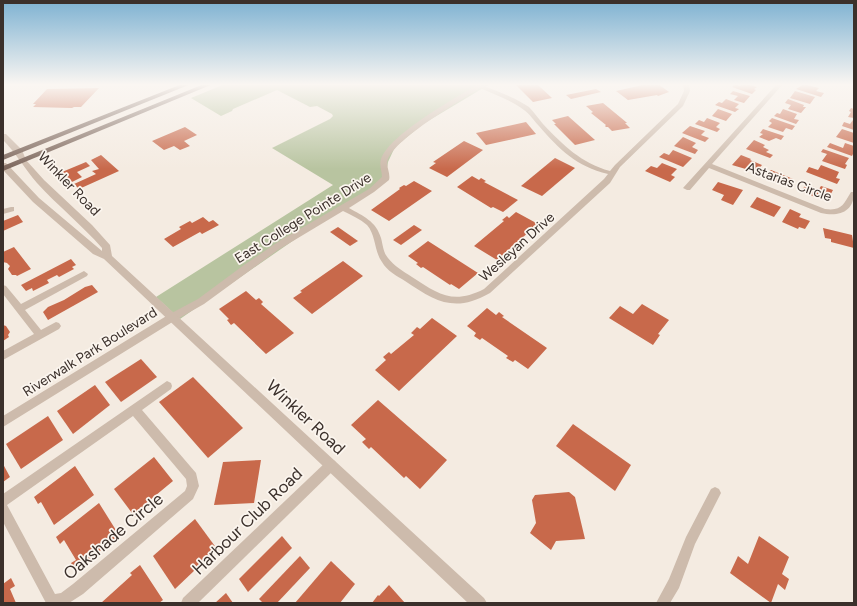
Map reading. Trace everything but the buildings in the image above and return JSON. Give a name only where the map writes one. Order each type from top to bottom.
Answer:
[{"type":"main road","points":[[3,158],[118,112]]},
{"type":"main road","points":[[4,167],[142,112]]},
{"type":"street","name":"East College Pointe Drive","points":[[171,318],[182,314],[230,281],[247,267],[317,223],[376,189],[386,178],[384,159],[390,148],[438,112]]},
{"type":"street","points":[[531,112],[567,153],[585,165],[611,173]]},
{"type":"street","name":"Wesleyan Drive","points":[[344,208],[370,224],[376,233],[382,256],[391,267],[433,296],[448,300],[465,300],[477,297],[487,291],[607,181],[611,173],[674,112]]},
{"type":"street","points":[[687,188],[755,112]]},
{"type":"street","name":"Winkler Road","points":[[3,136],[18,152],[41,182],[89,227],[107,247],[107,257]]},
{"type":"street","name":"Astarias Circle","points":[[707,165],[824,212],[834,213],[842,211],[847,207],[854,194]]},
{"type":"street","name":"Winkler Road","points":[[4,167],[59,222],[96,252],[107,257],[480,603]]},
{"type":"street","points":[[3,212],[11,209]]},
{"type":"street","points":[[19,309],[84,274]]},
{"type":"street","points":[[3,288],[40,335]]},
{"type":"street","name":"Riverwalk Park Boulevard","points":[[3,422],[171,318]]},
{"type":"street","points":[[3,356],[56,326]]},
{"type":"street","points":[[3,501],[167,386]]},
{"type":"street","name":"Oakshade Circle","points":[[3,510],[52,601],[64,601],[189,495],[193,486],[192,477],[134,408]]},
{"type":"street","name":"Harbour Club Road","points":[[188,603],[331,465]]},
{"type":"street","points":[[663,603],[674,583],[690,541],[715,493]]},
{"type":"green space","points":[[215,112],[229,112],[221,116]]},
{"type":"green space","points":[[329,112],[443,112],[423,124],[395,147],[388,162],[385,181],[320,222],[180,319],[156,297],[333,185],[272,148],[330,119],[333,116]]}]
